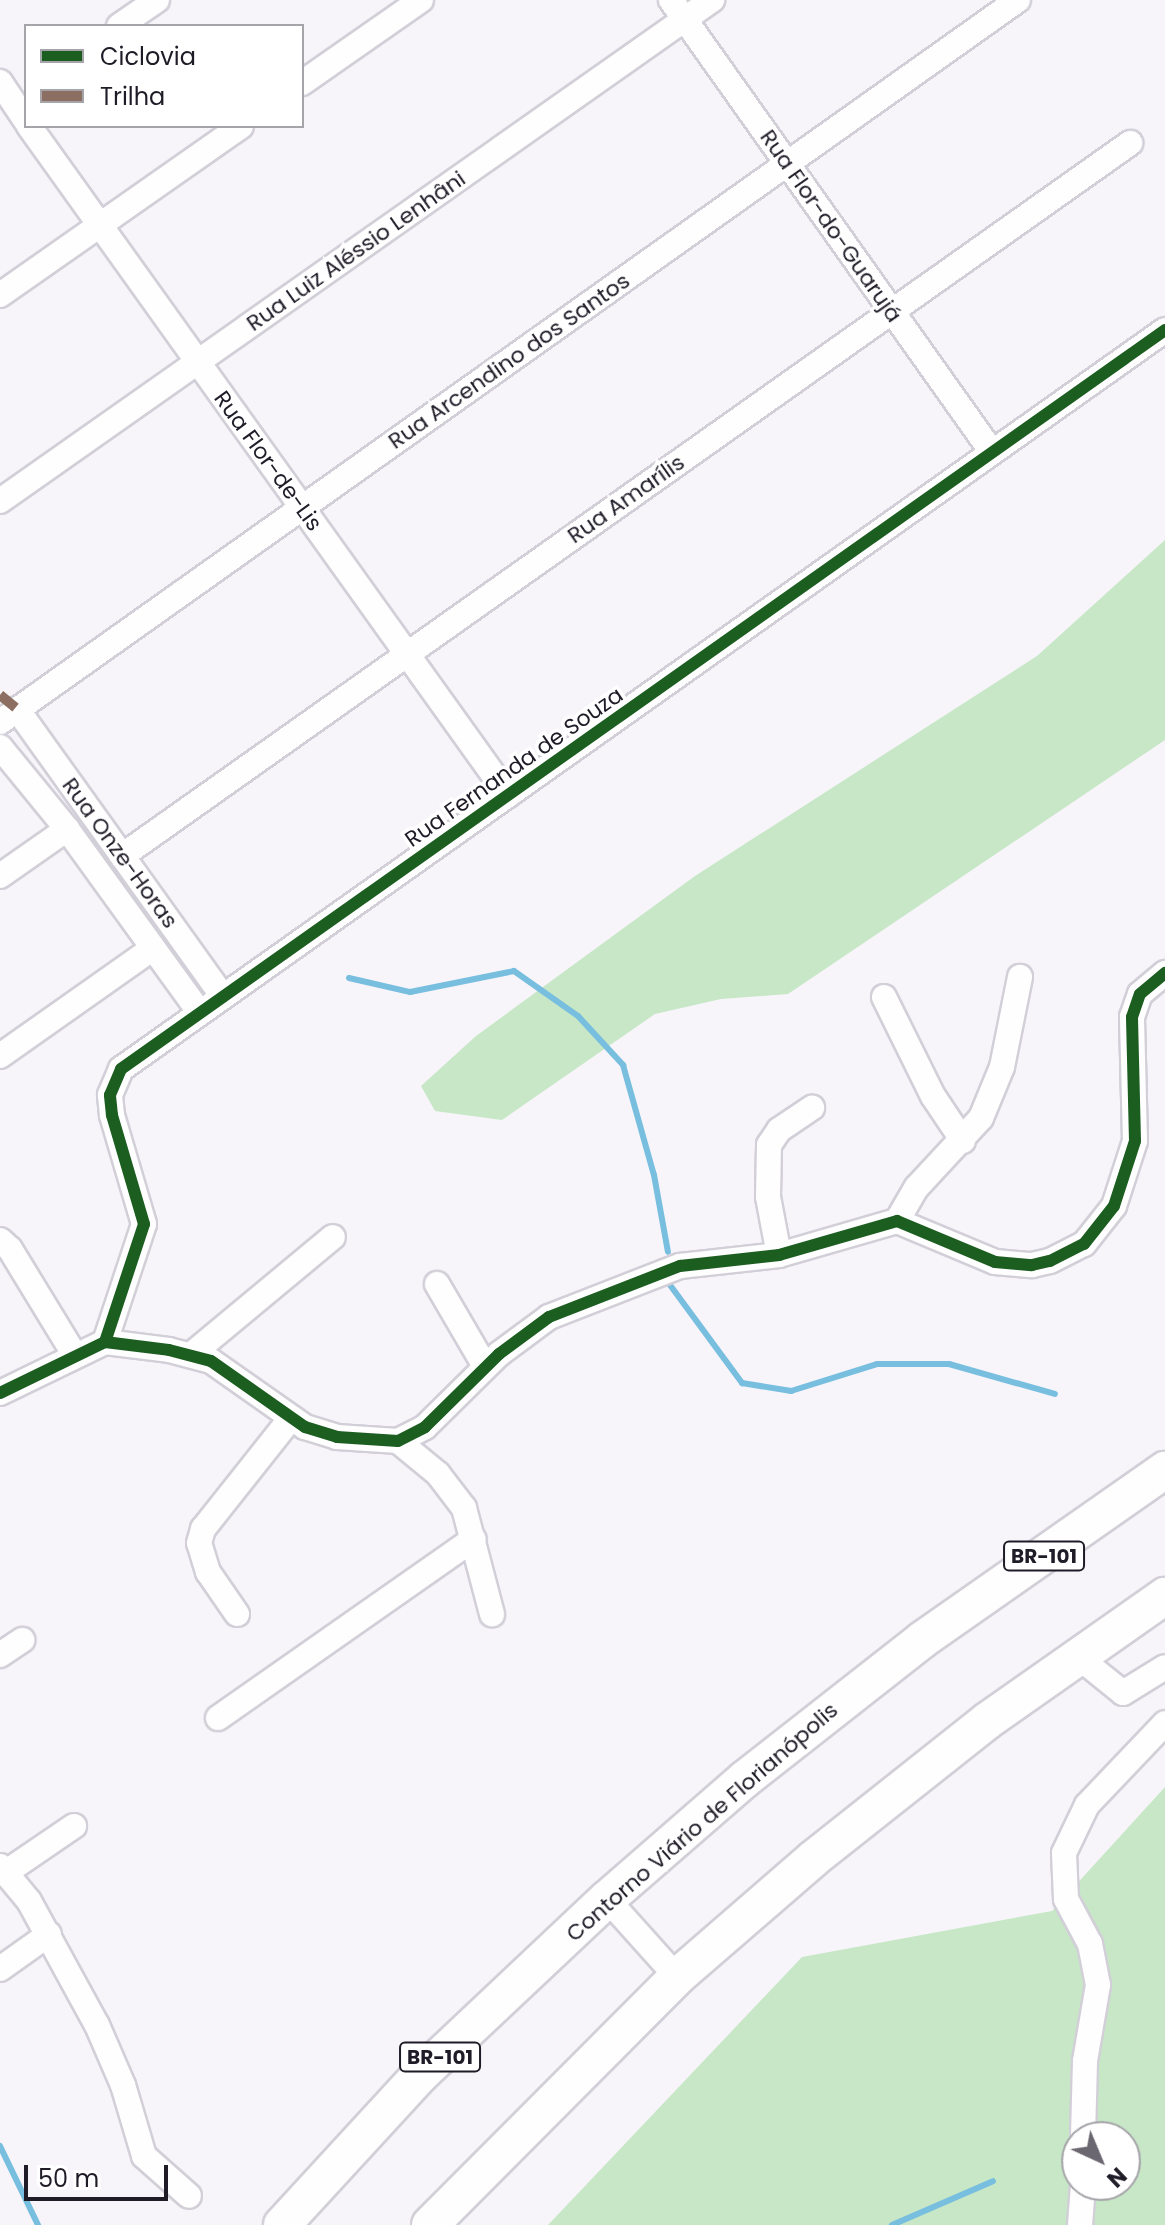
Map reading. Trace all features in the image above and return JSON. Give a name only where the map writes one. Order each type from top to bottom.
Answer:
[{"type":"highway","name":"Contorno Viário de Florianópolis","points":[[282,2225],[409,2086],[607,1899],[844,1700],[1165,1470]]},
{"type":"highway","points":[[430,2225],[677,1977],[899,1789],[1077,1656],[1165,1596]]},
{"type":"street","points":[[122,24],[157,0]]},
{"type":"street","points":[[304,82],[421,0]]},
{"type":"street","name":"Rua Luiz Aléssio Lenhâni","points":[[0,501],[198,362],[678,10],[712,0]]},
{"type":"street","name":"Rua Arcendino dos Santos","points":[[9,715],[1018,0]]},
{"type":"street","name":"Rua Flor-do-Guarujá","points":[[678,10],[992,452]]},
{"type":"street","name":"Rua Flor-de-Lis","points":[[32,128],[508,795]]},
{"type":"street","points":[[0,295],[238,128]]},
{"type":"street","name":"Rua Amarílis","points":[[122,856],[1130,143]]},
{"type":"street","name":"Rua Fernanda de Souza","points":[[105,1342],[144,1224],[112,1115],[113,1080],[200,1013],[1165,330]]},
{"type":"street","name":"Rua Onze-Horas","points":[[9,715],[122,856],[223,997]]},
{"type":"street","name":"Rua Onze-Horas","points":[[0,747],[67,829],[200,1013]]},
{"type":"street","points":[[0,876],[67,829]]},
{"type":"street","points":[[0,1056],[153,948]]},
{"type":"street","points":[[0,1393],[74,1354],[105,1342],[192,1354],[235,1376],[291,1418],[337,1437],[398,1441],[448,1408],[485,1366],[549,1317],[619,1287],[680,1266],[779,1255],[897,1221],[970,1254],[1013,1264],[1050,1261],[1084,1244],[1102,1226],[1126,1176],[1136,1119],[1132,1017],[1140,994],[1165,973]]},
{"type":"street","points":[[897,1221],[917,1187],[963,1141],[981,1118],[1002,1067],[1020,977]]},
{"type":"street","points":[[884,997],[933,1096],[963,1141]]},
{"type":"street","points":[[779,1255],[767,1187],[769,1145],[779,1130],[812,1108]]},
{"type":"street","points":[[192,1354],[333,1237]]},
{"type":"street","points":[[0,1240],[10,1249],[74,1354]]},
{"type":"street","points":[[437,1284],[485,1366]]},
{"type":"street","points":[[237,1614],[200,1558],[199,1543],[203,1529],[291,1418]]},
{"type":"street","points":[[398,1441],[455,1492],[474,1539],[492,1614]]},
{"type":"street","points":[[218,1718],[474,1539]]},
{"type":"street","points":[[0,1655],[22,1640]]},
{"type":"street","points":[[1077,1656],[1123,1693],[1165,1667]]},
{"type":"street","points":[[1083,2121],[1085,2061],[1098,1985],[1090,1944],[1066,1899],[1064,1853],[1087,1805],[1165,1723]]},
{"type":"street","points":[[74,1826],[4,1868],[49,1934],[123,2085],[137,2139],[155,2169],[189,2196]]},
{"type":"street","points":[[607,1899],[677,1977]]},
{"type":"street","points":[[0,1969],[49,1934]]},
{"type":"street","points":[[1080,2225],[1082,2201]]},
{"type":"green space","points":[[1165,540],[1165,740],[788,994],[721,999],[655,1014],[502,1120],[435,1111],[421,1086],[476,1036],[695,876],[1037,656]]},
{"type":"green space","points":[[1165,1787],[1165,2225],[548,2225],[802,1957],[1052,1911]]},
{"type":"waterway","points":[[349,978],[410,992],[514,971],[578,1016],[623,1065],[654,1175],[668,1252]]},
{"type":"waterway","points":[[670,1285],[742,1383],[791,1391],[877,1364],[949,1364],[1055,1394]]},
{"type":"waterway","points":[[0,2146],[38,2225]]},
{"type":"waterway","points":[[892,2225],[993,2181]]},
{"type":"marked path","points":[[0,695],[17,709]]},
{"type":"cycle path","points":[[105,1342],[144,1224],[112,1115],[110,1095],[121,1069],[1165,330]]},
{"type":"cycle path","points":[[0,1393],[105,1342],[169,1350],[211,1361],[305,1427],[337,1437],[398,1441],[425,1427],[499,1354],[549,1317],[680,1266],[779,1255],[897,1221],[995,1262],[1032,1265],[1050,1261],[1084,1244],[1114,1206],[1135,1141],[1132,1017],[1140,994],[1165,973]]}]
